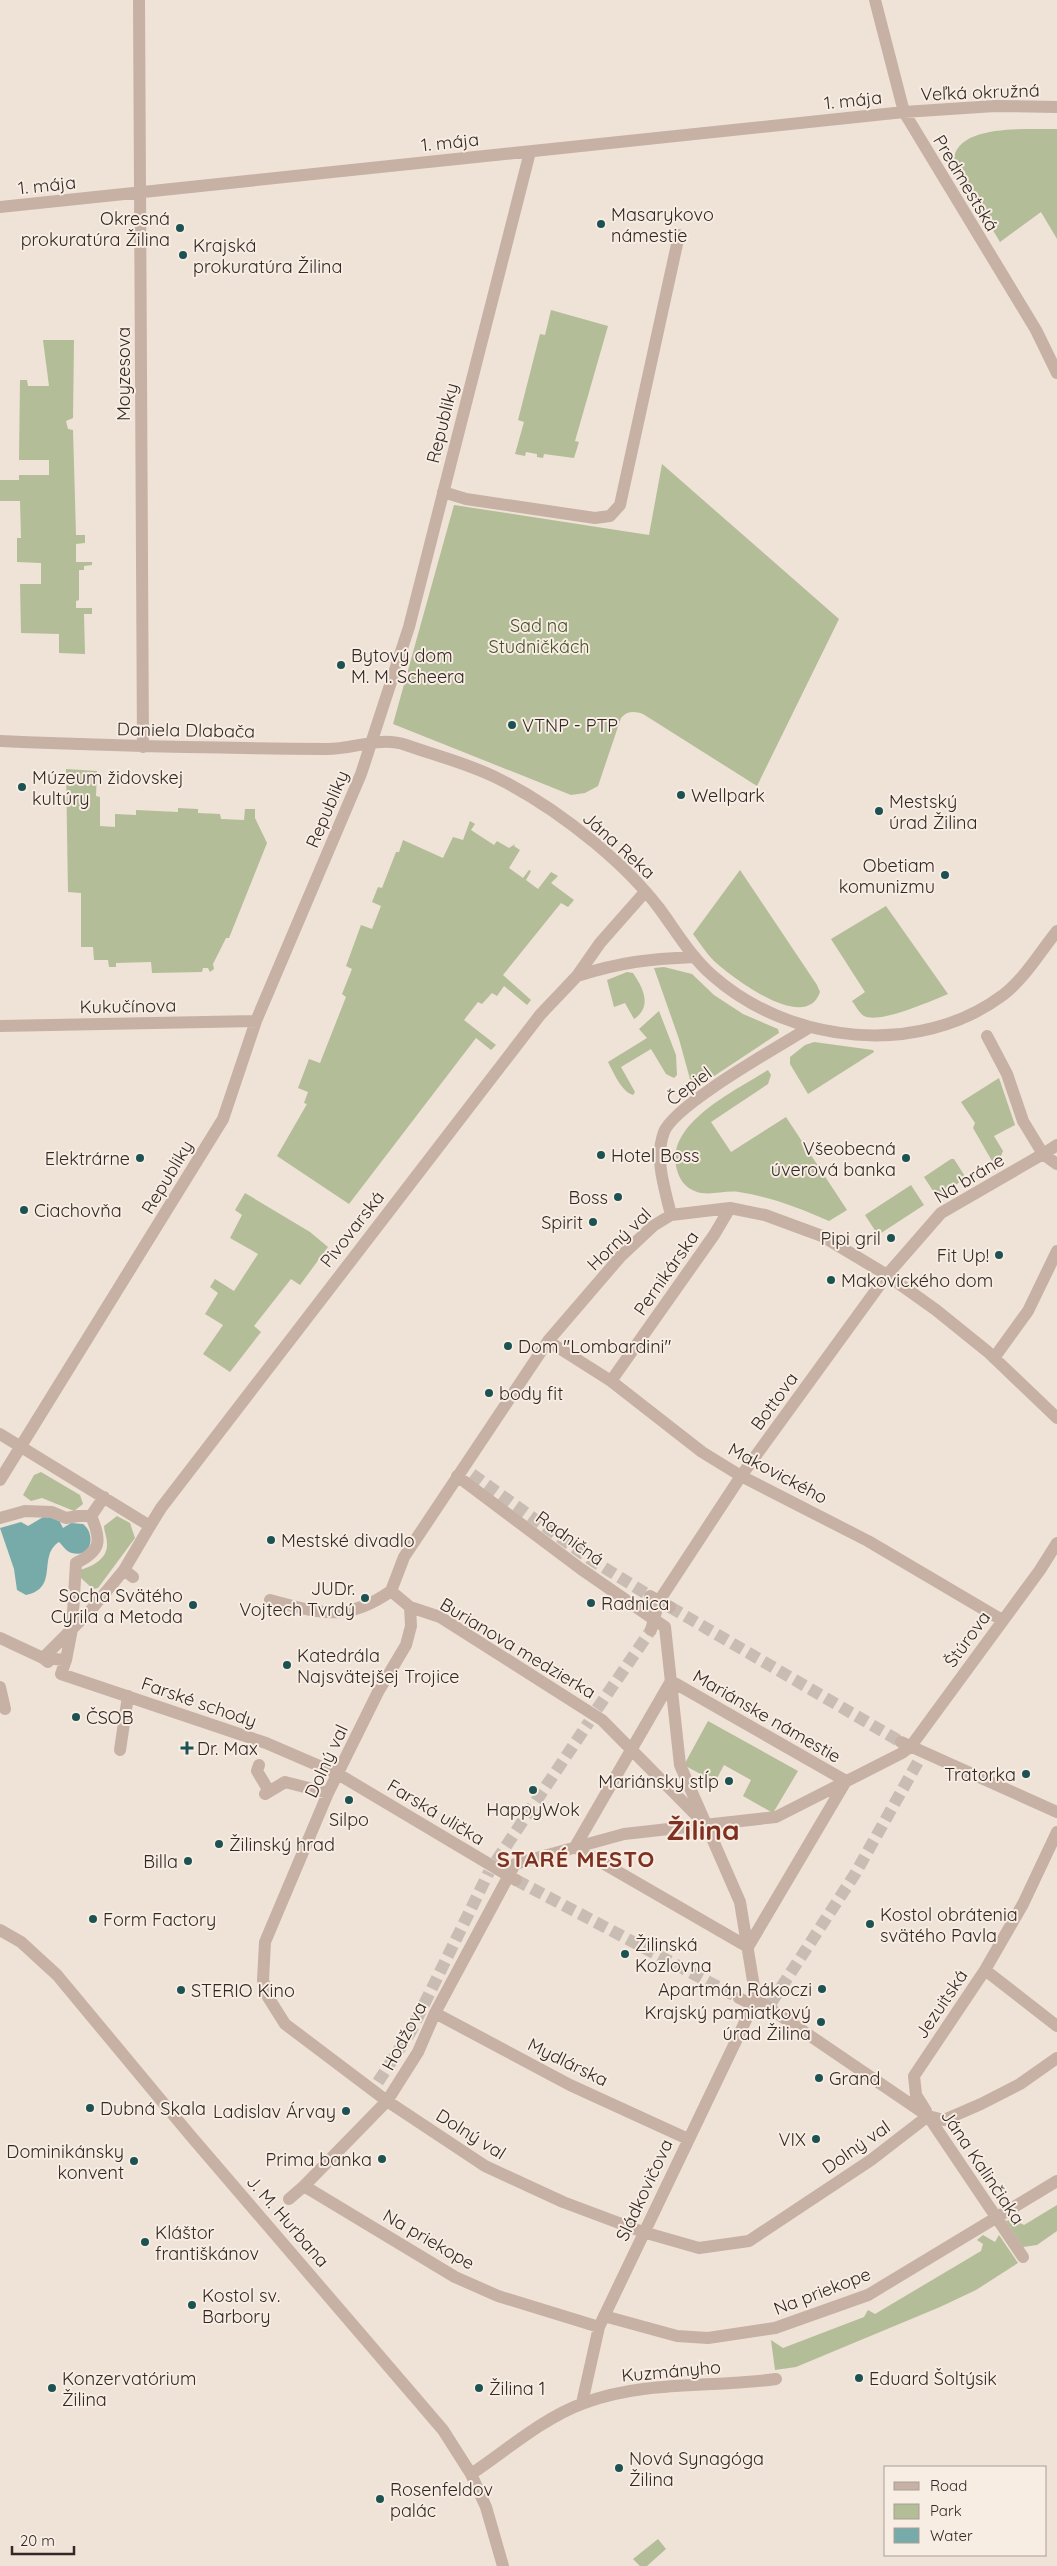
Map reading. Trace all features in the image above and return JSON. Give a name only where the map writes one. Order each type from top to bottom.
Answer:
[{"type":"street","name":"Moyzesova","points":[[139,0],[143,747]]},
{"type":"street","name":"Predmestská","points":[[875,0],[904,112],[1036,330],[1057,373]]},
{"type":"street","name":"Veľká okružná","points":[[904,112],[995,106],[1057,106]]},
{"type":"street","name":"1. mája","points":[[0,207],[904,112]]},
{"type":"street","name":"Republiky","points":[[0,1480],[101,1320],[223,1119],[256,1021],[361,774],[409,627],[530,152]]},
{"type":"street","points":[[442,492],[466,499],[595,518],[610,516],[620,505],[679,235]]},
{"type":"street","name":"Daniela Dlabača","points":[[0,741],[143,747],[339,749],[372,744]]},
{"type":"street","name":"Jána Reka","points":[[372,744],[396,742],[499,778],[535,800],[588,838],[633,876],[695,957],[712,976],[733,993],[778,1016],[810,1026],[867,1037],[895,1035],[922,1030],[972,1013],[1004,994],[1026,972],[1057,931]]},
{"type":"street","name":"Pivovarská","points":[[43,1658],[129,1573],[150,1526],[161,1508],[534,1023],[577,976],[600,943],[645,892]]},
{"type":"street","points":[[577,976],[617,964],[643,959],[695,957]]},
{"type":"street","name":"Kukučínova","points":[[0,1026],[256,1021]]},
{"type":"street","name":"Čepiel","points":[[671,1215],[660,1165],[664,1132],[674,1117],[693,1101],[810,1026]]},
{"type":"street","points":[[987,1036],[1007,1074],[1023,1121],[1043,1154],[1057,1164]]},
{"type":"street","name":"Na bráne","points":[[888,1275],[941,1213],[1057,1145]]},
{"type":"street","name":"Horný val","points":[[391,1591],[404,1557],[464,1472],[548,1341],[621,1256],[653,1226],[671,1215],[730,1208],[764,1215],[822,1236],[888,1275],[936,1310],[994,1358],[1057,1418]]},
{"type":"street","name":"Pernikárska","points":[[611,1381],[714,1235],[730,1208]]},
{"type":"street","points":[[994,1358],[1028,1311],[1057,1251]]},
{"type":"street","name":"Bottova","points":[[652,1625],[660,1601],[741,1476],[888,1275]]},
{"type":"street","name":"Makovického","points":[[548,1341],[611,1381],[702,1452],[741,1476],[868,1540],[1002,1620]]},
{"type":"street","points":[[0,1434],[150,1526]]},
{"type":"street","name":"Radničná","points":[[464,1472],[652,1625],[665,1626]]},
{"type":"street","points":[[91,1516],[104,1497]]},
{"type":"street","points":[[0,1518],[25,1511],[52,1512],[66,1518],[91,1516]]},
{"type":"street","points":[[0,1638],[43,1658],[61,1674],[66,1660],[72,1629],[76,1563],[91,1555],[97,1546],[98,1532],[91,1516]]},
{"type":"street","name":"Štúrova","points":[[904,1747],[1002,1620],[1057,1543]]},
{"type":"street","points":[[270,1600],[314,1612],[341,1613],[372,1605],[391,1591]]},
{"type":"street","name":"Burianova medzierka","points":[[391,1591],[410,1607],[440,1617],[596,1717]]},
{"type":"street","name":"Dolný val","points":[[410,1607],[411,1626],[406,1645],[378,1692],[328,1793],[265,1942],[263,1980],[268,1997],[285,2024],[376,2086],[387,2101],[485,2166],[563,2202],[643,2232],[699,2248],[749,2241],[871,2160],[928,2116]]},
{"type":"street","name":"Mariánske námestie","points":[[665,1626],[680,1765],[740,1902],[748,1947],[754,2002]]},
{"type":"street","points":[[43,1658],[66,1660]]},
{"type":"street","name":"Farské schody","points":[[61,1674],[266,1743],[338,1774]]},
{"type":"street","name":"Mariánske námestie","points":[[671,1681],[846,1781]]},
{"type":"street","name":"Mariánske námestie","points":[[575,1847],[671,1681]]},
{"type":"street","points":[[0,1687],[5,1709]]},
{"type":"street","points":[[120,1750],[128,1696]]},
{"type":"street","name":"Mariánske námestie","points":[[596,1717],[706,1826]]},
{"type":"street","points":[[904,1747],[921,1756],[1057,1812]]},
{"type":"street","name":"Mariánske námestie","points":[[515,1864],[624,1834],[776,1817],[846,1781],[904,1747]]},
{"type":"street","points":[[258,1765],[257,1770],[267,1792],[285,1782],[328,1793]]},
{"type":"street","name":"Farská ulička","points":[[338,1774],[512,1878]]},
{"type":"street","name":"Mariánske námestie","points":[[748,1947],[846,1781]]},
{"type":"street","name":"Jezuitská","points":[[928,2116],[916,2096],[914,2076],[985,1970],[1023,1904],[1057,1832]]},
{"type":"street","points":[[575,1847],[748,1947]]},
{"type":"street","name":"Hodžova","points":[[289,2199],[387,2101],[418,2052],[435,2014],[512,1878],[515,1864]]},
{"type":"street","name":"J. M. Hurbana","points":[[0,1930],[21,1942],[57,1975],[196,2142],[443,2430],[471,2474],[486,2507],[503,2566]]},
{"type":"street","points":[[985,1970],[1057,2026]]},
{"type":"street","points":[[739,1998],[754,2002]]},
{"type":"street","name":"Jána Kalinčiaka","points":[[754,2002],[770,2005],[832,2056],[928,2116],[1023,2257]]},
{"type":"street","name":"Sládkovičova","points":[[582,2403],[602,2322],[643,2232],[754,2002]]},
{"type":"street","name":"Mydlárska","points":[[435,2014],[570,2085],[688,2139]]},
{"type":"street","points":[[928,2116],[944,2120],[981,2104],[1020,2084],[1057,2058]]},
{"type":"street","name":"Na priekope","points":[[304,2186],[455,2277],[498,2296],[602,2322],[658,2327],[679,2332],[714,2333],[775,2328],[868,2295],[1057,2181]]},
{"type":"street","name":"Kuzmányho","points":[[471,2474],[558,2415],[582,2403],[621,2392],[654,2387],[776,2379]]},
{"type":"green space","points":[[1057,129],[1057,239],[1041,212],[1000,242],[954,165],[956,151],[965,141],[994,131]]},
{"type":"green space","points":[[551,310],[608,326],[575,441],[579,442],[574,458],[544,454],[543,458],[537,457],[537,454],[526,452],[525,456],[515,454],[524,422],[518,420],[540,334],[545,335]]},
{"type":"green space","points":[[43,340],[74,340],[73,418],[66,421],[68,429],[73,430],[76,535],[85,535],[85,543],[76,544],[76,562],[92,562],[92,565],[84,566],[84,570],[79,570],[79,600],[76,601],[76,608],[92,608],[92,614],[84,614],[85,654],[59,653],[59,634],[21,633],[20,584],[41,584],[41,563],[17,562],[17,538],[21,538],[20,501],[0,501],[0,480],[19,480],[19,475],[49,475],[49,460],[19,460],[20,380],[27,380],[28,386],[49,386]]},
{"type":"green space","name":"Sad na Studničkách","points":[[662,464],[839,619],[757,786],[637,712],[628,713],[621,718],[598,786],[585,793],[571,795],[393,724],[454,505],[649,535]]},
{"type":"green space","points":[[66,769],[97,771],[96,796],[100,797],[100,826],[115,827],[115,814],[136,815],[136,810],[178,812],[178,808],[198,809],[198,813],[220,814],[221,819],[244,820],[245,809],[255,809],[255,818],[267,843],[229,938],[226,938],[213,964],[214,969],[210,972],[208,968],[203,968],[202,972],[152,973],[151,962],[116,963],[116,967],[109,967],[108,960],[94,960],[93,947],[81,947],[81,893],[68,892]]},
{"type":"green space","points":[[470,821],[475,824],[471,830],[494,845],[497,841],[509,848],[515,844],[514,846],[520,850],[509,868],[523,878],[529,870],[531,871],[526,880],[538,889],[551,872],[558,876],[551,883],[574,900],[568,907],[561,903],[503,975],[531,1000],[527,1005],[504,986],[497,996],[492,993],[482,1004],[478,1002],[464,1020],[496,1045],[491,1050],[476,1038],[349,1204],[277,1156],[307,1104],[304,1103],[308,1092],[298,1088],[309,1059],[320,1063],[346,997],[342,994],[352,969],[346,966],[361,925],[372,929],[381,906],[372,902],[378,887],[382,888],[396,852],[399,852],[403,840],[443,858],[453,837],[463,840]]},
{"type":"green space","points":[[740,870],[817,985],[820,992],[812,1003],[800,1007],[785,1005],[769,999],[737,979],[714,961],[693,934]]},
{"type":"green space","points":[[886,906],[948,994],[906,1011],[872,1018],[862,1015],[852,1001],[865,992],[831,939]]},
{"type":"green space","points":[[664,967],[692,974],[714,995],[743,1014],[778,1029],[779,1033],[693,1090],[679,1039],[654,968]]},
{"type":"green space","points":[[627,972],[633,973],[643,991],[643,1009],[634,1019],[625,1003],[614,1007],[607,980]]},
{"type":"green space","points":[[659,1011],[676,1055],[677,1075],[674,1078],[666,1074],[651,1049],[621,1067],[635,1092],[633,1095],[621,1086],[608,1062],[647,1038],[639,1029]]},
{"type":"green space","points":[[814,1042],[873,1050],[874,1052],[808,1094],[790,1064],[790,1057],[805,1045]]},
{"type":"green space","points":[[768,1070],[771,1075],[768,1084],[711,1122],[731,1152],[786,1117],[847,1210],[829,1221],[785,1204],[751,1194],[697,1192],[687,1186],[678,1174],[676,1153],[681,1138],[691,1123],[722,1098]]},
{"type":"green space","points":[[999,1078],[1015,1125],[994,1136],[1003,1151],[1001,1156],[992,1161],[973,1128],[975,1123],[961,1102]]},
{"type":"green space","points":[[951,1159],[954,1159],[966,1178],[937,1197],[924,1177]]},
{"type":"green space","points":[[911,1185],[924,1205],[878,1235],[865,1215]]},
{"type":"green space","points":[[245,1193],[310,1232],[328,1247],[300,1285],[291,1279],[254,1326],[261,1332],[230,1372],[203,1354],[223,1325],[205,1314],[218,1293],[210,1287],[215,1279],[234,1291],[258,1254],[230,1238],[242,1215],[235,1210]]},
{"type":"green space","points":[[41,1472],[80,1495],[83,1504],[74,1511],[42,1498],[31,1501],[23,1495],[34,1475]]},
{"type":"green space","points":[[117,1516],[130,1523],[135,1538],[98,1588],[93,1589],[80,1577],[80,1570],[95,1564],[102,1558],[107,1549],[104,1526]]},
{"type":"green space","points":[[708,1721],[798,1771],[773,1813],[743,1796],[751,1780],[724,1765],[715,1782],[684,1765]]},
{"type":"green space","points":[[1057,2205],[1057,2231],[1037,2245],[1023,2247],[1006,2221],[1012,2219],[1024,2225]]},
{"type":"green space","points":[[983,2235],[995,2242],[999,2235],[1018,2263],[976,2290],[940,2307],[796,2367],[775,2370],[771,2340],[783,2348],[864,2317],[868,2310],[875,2314],[981,2251],[983,2244],[977,2240]]},
{"type":"green space","points":[[658,2539],[666,2549],[647,2566],[640,2566],[633,2559]]},
{"type":"water","points":[[45,1516],[59,1520],[63,1528],[71,1523],[83,1524],[90,1533],[90,1544],[88,1549],[79,1554],[68,1551],[59,1542],[49,1555],[46,1579],[42,1586],[26,1595],[17,1590],[14,1569],[0,1528],[21,1522],[28,1526]]},
{"type":"tunnel","points":[[472,1474],[590,1559],[650,1596]]},
{"type":"tunnel","points":[[670,1607],[901,1742]]},
{"type":"tunnel","points":[[597,1709],[651,1630]]},
{"type":"tunnel","points":[[496,1861],[589,1722]]},
{"type":"tunnel","points":[[771,2003],[855,1874],[919,1760]]},
{"type":"tunnel","points":[[378,2082],[411,2031],[489,1872]]},
{"type":"tunnel","points":[[516,1880],[739,1998]]},
{"type":"place","name":"Masarykovo námestie","points":[[601,224]]},
{"type":"place","name":"Okresná prokuratúra Žilina","points":[[180,228]]},
{"type":"place","name":"Krajská prokuratúra Žilina","points":[[183,255]]},
{"type":"place","name":"Bytový dom M. M. Scheera","points":[[341,665]]},
{"type":"place","name":"VTNP - PTP","points":[[512,725]]},
{"type":"place","name":"Múzeum židovskej kultúry","points":[[22,787]]},
{"type":"place","name":"Wellpark","points":[[681,795]]},
{"type":"place","name":"Mestský úrad Žilina","points":[[879,811]]},
{"type":"place","name":"Obetiam komunizmu","points":[[945,875]]},
{"type":"place","name":"Hotel Boss","points":[[601,1155]]},
{"type":"place","name":"Elektrárne","points":[[140,1158]]},
{"type":"place","name":"Všeobecná úverová banka","points":[[906,1158]]},
{"type":"place","name":"Boss","points":[[618,1197]]},
{"type":"place","name":"Ciachovňa","points":[[24,1210]]},
{"type":"place","name":"Spirit","points":[[593,1222]]},
{"type":"place","name":"Pipi gril","points":[[891,1238]]},
{"type":"place","name":"Fit Up!","points":[[999,1255]]},
{"type":"place","name":"Makovického dom","points":[[831,1280]]},
{"type":"place","name":"Dom \"Lombardini\"","points":[[508,1346]]},
{"type":"place","name":"body fit","points":[[489,1393]]},
{"type":"place","name":"Mestské divadlo","points":[[271,1540]]},
{"type":"place","name":"JUDr. Vojtech Tvrdý","points":[[365,1598]]},
{"type":"place","name":"Radnica","points":[[591,1603]]},
{"type":"place","name":"Socha Svätého Cyrila a Metoda","points":[[193,1605]]},
{"type":"place","name":"Katedrála Najsvätejšej Trojice","points":[[287,1665]]},
{"type":"place","name":"ČSOB","points":[[76,1717]]},
{"type":"place","name":"Dr. Max","points":[[187,1748]]},
{"type":"place","name":"Tratorka","points":[[1026,1774]]},
{"type":"place","name":"Mariánsky stĺp","points":[[729,1781]]},
{"type":"place","name":"HappyWok","points":[[533,1790]]},
{"type":"place","name":"Silpo","points":[[349,1800]]},
{"type":"place","name":"Žilinský hrad","points":[[219,1844]]},
{"type":"place","name":"Billa","points":[[188,1861]]},
{"type":"place","name":"Form Factory","points":[[93,1919]]},
{"type":"place","name":"Kostol obrátenia svätého Pavla","points":[[870,1924]]},
{"type":"place","name":"Žilinská Kozlovna","points":[[625,1954]]},
{"type":"place","name":"Apartmán Rákoczi","points":[[822,1989]]},
{"type":"place","name":"STERIO Kino","points":[[181,1990]]},
{"type":"place","name":"Krajský pamiatkový úrad Žilina","points":[[821,2022]]},
{"type":"place","name":"Grand","points":[[819,2078]]},
{"type":"place","name":"Dubná Skala","points":[[90,2108]]},
{"type":"place","name":"Ladislav Árvay","points":[[346,2111]]},
{"type":"place","name":"VIX","points":[[816,2139]]},
{"type":"place","name":"Prima banka","points":[[382,2159]]},
{"type":"place","name":"Dominikánsky konvent","points":[[134,2161]]},
{"type":"place","name":"Kláštor františkánov","points":[[145,2242]]},
{"type":"place","name":"Kostol sv. Barbory","points":[[192,2305]]},
{"type":"place","name":"Eduard Šoltýsik","points":[[859,2378]]},
{"type":"place","name":"Konzervatórium Žilina","points":[[52,2388]]},
{"type":"place","name":"Žilina 1","points":[[479,2388]]},
{"type":"place","name":"Nová Synagóga Žilina","points":[[619,2468]]},
{"type":"place","name":"Rosenfeldov palác","points":[[380,2499]]},
{"type":"district","name":"Žilina","points":[[703,1829]]},
{"type":"district","name":"STARÉ MESTO","points":[[576,1859]]}]
